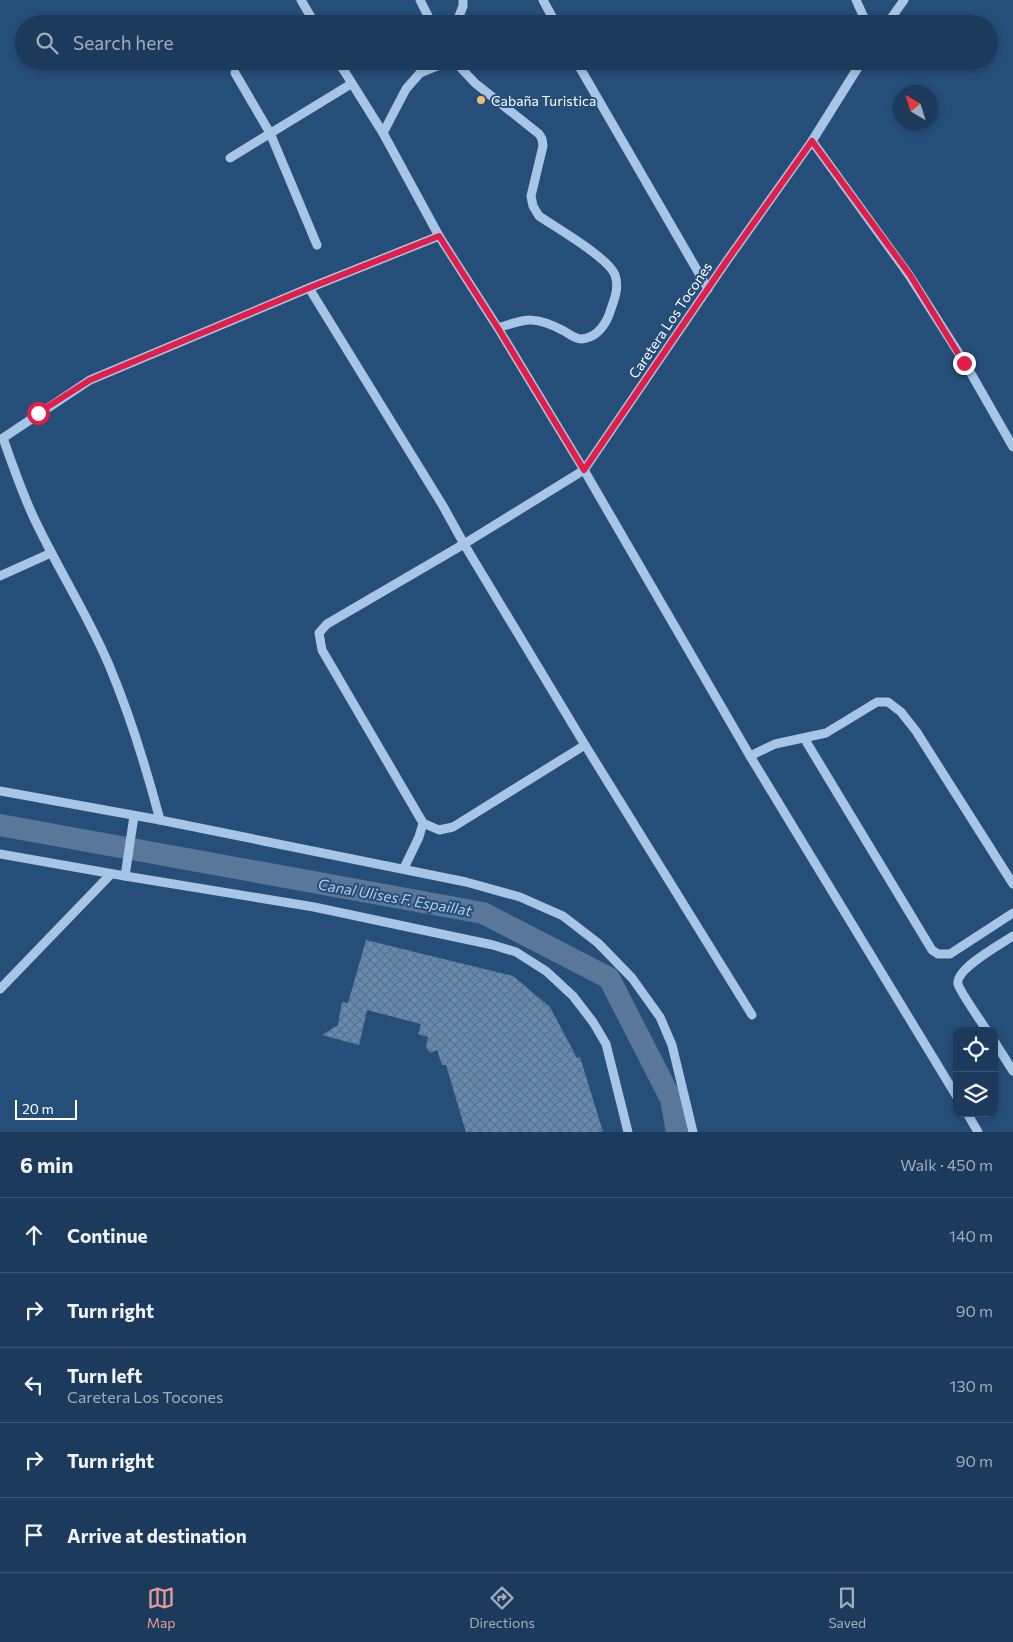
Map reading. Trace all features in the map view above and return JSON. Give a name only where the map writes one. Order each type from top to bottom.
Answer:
[{"type":"street","points":[[301,0],[310,15]]},
{"type":"street","points":[[420,0],[428,15]]},
{"type":"street","points":[[460,15],[464,0]]},
{"type":"street","points":[[543,0],[551,15]]},
{"type":"street","points":[[856,0],[864,15]]},
{"type":"street","points":[[893,15],[904,0]]},
{"type":"street","points":[[343,70],[383,133],[439,236],[498,328],[584,470],[750,756],[953,1089]]},
{"type":"street","points":[[383,133],[406,89],[420,74],[429,70]]},
{"type":"street","points":[[463,70],[475,83],[539,134],[542,139],[543,146],[531,196],[533,206],[540,216],[605,262],[615,274],[617,293],[607,320],[597,333],[588,338],[579,339],[552,324],[534,319],[498,328]]},
{"type":"street","points":[[581,70],[708,289]]},
{"type":"street","name":"Caretera Los Tocones","points":[[584,470],[726,262],[812,141],[856,70]]},
{"type":"street","points":[[235,73],[270,133],[317,245]]},
{"type":"street","points":[[230,158],[351,84]]},
{"type":"street","points":[[812,141],[910,275],[1013,447]]},
{"type":"street","points":[[160,820],[144,760],[109,664],[83,610],[33,516],[1,436],[90,380],[309,288],[439,236]]},
{"type":"street","points":[[309,288],[443,506],[585,745],[752,1015]]},
{"type":"street","points":[[584,470],[464,544],[327,624],[319,633],[322,650],[423,823],[439,830],[453,827],[585,745]]},
{"type":"street","points":[[0,576],[52,553]]},
{"type":"street","points":[[750,756],[775,744],[826,733],[877,702],[888,702],[901,712],[916,731],[1013,884]]},
{"type":"street","points":[[804,738],[932,950],[938,954],[950,954],[1013,913]]},
{"type":"street","points":[[0,791],[404,868],[520,896],[563,916],[598,943],[632,978],[660,1017],[672,1045],[692,1132]]},
{"type":"street","points":[[125,876],[134,816]]},
{"type":"street","points":[[404,868],[419,837],[423,823]]},
{"type":"street","points":[[0,854],[314,907],[493,945],[516,952],[546,971],[573,996],[593,1022],[606,1044],[628,1132]]},
{"type":"street","points":[[0,989],[111,874]]},
{"type":"street","points":[[984,1027],[958,986],[959,976],[966,968],[1013,936]]},
{"type":"street","points":[[998,1047],[1013,1071]]},
{"type":"street","points":[[969,1117],[978,1132]]},
{"type":"building","points":[[366,940],[513,976],[550,1007],[577,1058],[580,1057],[603,1132],[466,1132],[446,1065],[442,1065],[437,1050],[430,1053],[426,1047],[428,1037],[418,1034],[421,1024],[367,1010],[359,1045],[322,1035],[338,1025],[342,1002],[348,1003]]},
{"type":"waterway","name":"Canal Ulises F. Espaillat","points":[[0,825],[483,913],[609,978],[671,1099],[677,1132]]},
{"type":"place","name":"Cabaña Turistica","points":[[481,100]]},
{"type":"route","points":[[38,413],[90,380],[309,288],[439,236],[498,328],[584,470],[726,262],[812,141],[910,275],[964,363]]}]
